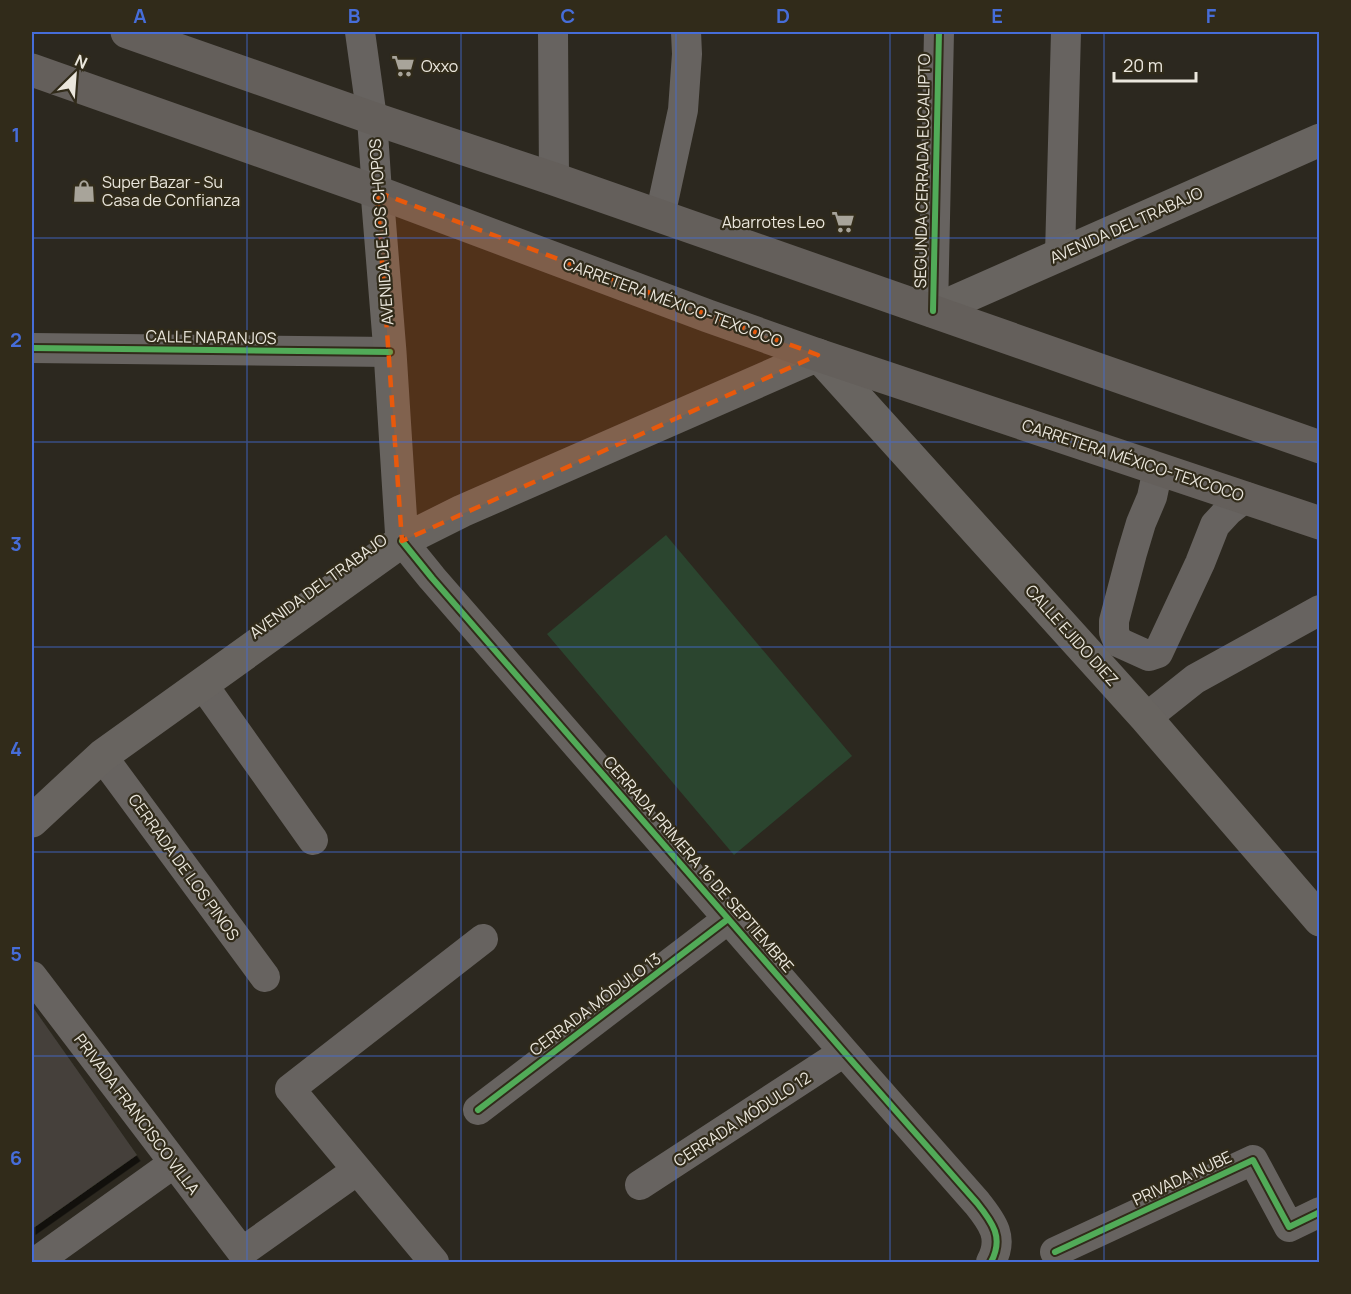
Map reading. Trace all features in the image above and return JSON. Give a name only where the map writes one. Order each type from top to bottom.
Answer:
[{"type":"highway","points":[[127,32],[1320,447]]},
{"type":"highway","name":"CARRETERA MÉXICO-TEXCOCO","points":[[32,70],[377,192],[818,355],[1320,523]]},
{"type":"main road","name":"AVENIDA DEL TRABAJO","points":[[933,311],[1320,140]]},
{"type":"main road","name":"AVENIDA DE LOS CHOPOS","points":[[377,192],[402,541]]},
{"type":"main road","name":"AVENIDA DEL TRABAJO","points":[[32,821],[102,756],[402,541],[462,511],[818,355]]},
{"type":"main road","name":"CALLE EJIDO DIEZ","points":[[818,355],[1146,718],[1320,920]]},
{"type":"street","name":"AVENIDA DE LOS CHOPOS","points":[[360,32],[372,118],[377,192]]},
{"type":"street","points":[[553,32],[554,179]]},
{"type":"street","points":[[660,216],[683,110],[687,54],[686,32]]},
{"type":"street","name":"SEGUNDA CERRADA EUCALIPTO","points":[[933,311],[939,32]]},
{"type":"street","points":[[1060,254],[1066,32]]},
{"type":"street","name":"CALLE NARANJOS","points":[[32,348],[390,352]]},
{"type":"street","points":[[1158,469],[1114,621],[1114,632],[1119,642],[1149,656],[1158,653],[1215,525],[1246,497]]},
{"type":"street","name":"CERRADA PRIMERA 16 DE SEPTIEMBRE","points":[[402,541],[977,1203],[990,1219],[997,1237],[996,1252],[991,1263]]},
{"type":"street","points":[[1146,718],[1195,679],[1320,610]]},
{"type":"street","points":[[203,685],[313,840]]},
{"type":"street","name":"CERRADA DE LOS PINOS","points":[[102,756],[265,977]]},
{"type":"street","name":"CERRADA MÓDULO 13","points":[[478,1110],[728,919]]},
{"type":"street","points":[[434,1263],[290,1089],[483,939]]},
{"type":"street","name":"PRIVADA FRANCISCO VILLA","points":[[32,976],[242,1252],[356,1171]]},
{"type":"street","name":"CERRADA MÓDULO 12","points":[[640,1185],[844,1052]]},
{"type":"street","name":"PRIVADA NUBE","points":[[1055,1252],[1253,1160],[1289,1227],[1320,1212]]},
{"type":"street","points":[[36,1263],[174,1163]]},
{"type":"highlighted area","points":[[377,192],[818,355],[402,541]]},
{"type":"green space","points":[[666,535],[852,756],[734,855],[547,634]]},
{"type":"building","points":[[32,1006],[137,1155],[32,1229]]},
{"type":"cycle path","points":[[933,311],[939,32]]},
{"type":"cycle path","points":[[32,348],[390,352]]},
{"type":"cycle path","points":[[402,541],[977,1203],[988,1217],[997,1238],[991,1262]]},
{"type":"cycle path","points":[[478,1110],[728,919]]},
{"type":"cycle path","points":[[1055,1252],[1253,1160],[1289,1227],[1320,1212]]},
{"type":"place","name":"Oxxo","points":[[403,66]]},
{"type":"place","name":"Super Bazar - Su Casa de Confianza","points":[[84,191]]},
{"type":"place","name":"Abarrotes Leo","points":[[843,222]]}]
